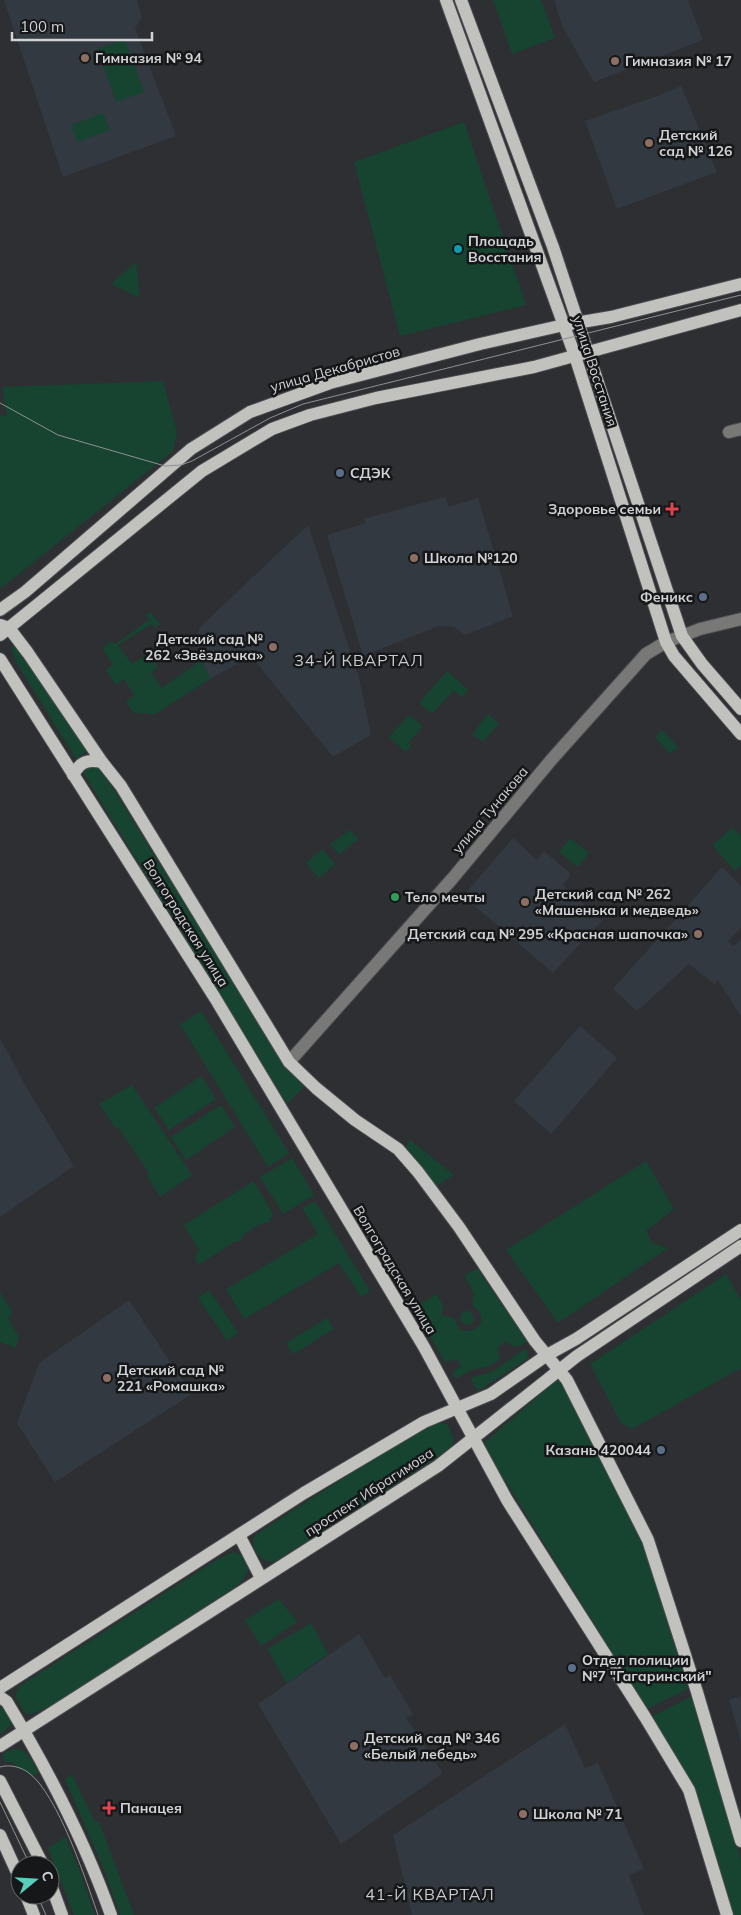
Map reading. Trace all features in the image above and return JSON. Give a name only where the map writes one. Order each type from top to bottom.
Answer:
[{"type":"main road","name":"улица Восстания","points":[[446,0],[575,356],[666,642],[674,656],[741,734]]},
{"type":"main road","name":"улица Восстания","points":[[461,0],[553,247],[682,636],[702,664],[741,710]]},
{"type":"main road","name":"улица Декабристов","points":[[0,610],[25,592],[191,449],[250,412],[330,383],[480,344],[612,317],[741,284]]},
{"type":"main road","points":[[3,629],[194,476],[219,459],[272,429],[310,415],[376,398],[493,376],[575,356],[741,310]]},
{"type":"main road","name":"Волгоградская улица","points":[[3,629],[132,804],[289,1062],[316,1088],[355,1120],[398,1149],[418,1172],[459,1227],[535,1341],[560,1371],[571,1388],[648,1540],[697,1692],[741,1841]]},
{"type":"main road","name":"Волгоградская улица","points":[[0,659],[215,998],[403,1312],[507,1500],[689,1790],[727,1915]]},
{"type":"main road","points":[[72,775],[77,767],[90,759],[102,762]]},
{"type":"main road","points":[[0,1688],[304,1492],[424,1422],[491,1394],[547,1355],[576,1339],[741,1230]]},
{"type":"main road","name":"проспект Ибрагимова","points":[[0,1746],[438,1466],[577,1356],[741,1246]]},
{"type":"main road","points":[[239,1535],[261,1578]]},
{"type":"main road","points":[[0,1698],[7,1702],[52,1778],[76,1826],[110,1915]]},
{"type":"main road","points":[[0,1781],[38,1855]]},
{"type":"main road","points":[[0,1836],[10,1858]]},
{"type":"street","name":"улица Тунакова","points":[[289,1062],[446,886],[552,759],[646,654],[666,642],[700,629],[741,619]]},
{"type":"shaded area","name":"Гимназия № 94","points":[[4,0],[137,0],[141,19],[135,28],[176,136],[63,177]]},
{"type":"shaded area","name":"Гимназия № 17","points":[[554,0],[688,0],[703,40],[594,82],[562,26]]},
{"type":"shaded area","name":"Детский сад № 126","points":[[681,86],[717,172],[617,209],[585,121]]},
{"type":"shaded area","name":"Школа №120","points":[[445,497],[449,507],[478,498],[513,616],[465,635],[454,627],[439,626],[363,656],[327,535],[366,523],[363,519]]},
{"type":"shaded area","name":"Детский сад № 262 «Звёздочка»","points":[[308,525],[359,678],[371,735],[333,757],[251,656],[210,679],[201,660],[196,639],[200,627]]},
{"type":"shaded area","name":"Детский сад № 262 «Машенька и медведь»","points":[[513,838],[537,860],[544,851],[571,874],[563,885],[602,921],[553,973],[463,896]]},
{"type":"shaded area","name":"Детский сад № 295 «Красная шапочка»","points":[[722,867],[741,886],[741,928],[728,941],[733,946],[741,940],[741,1016],[718,980],[714,984],[689,964],[637,1011],[613,989]]},
{"type":"shaded area","points":[[580,1026],[617,1058],[551,1134],[514,1101]]},
{"type":"shaded area","points":[[0,1038],[25,1085],[74,1166],[0,1217]]},
{"type":"shaded area","name":"Детский сад № 221 «Ромашка»","points":[[129,1300],[192,1394],[55,1482],[17,1423],[39,1363]]},
{"type":"shaded area","name":"Детский сад № 346 «Белый лебедь»","points":[[359,1634],[385,1678],[390,1675],[413,1714],[406,1718],[443,1773],[341,1844],[258,1704]]},
{"type":"shaded area","points":[[741,1696],[741,1741],[729,1700]]},
{"type":"shaded area","name":"Школа № 71","points":[[565,1724],[585,1768],[598,1763],[644,1869],[629,1875],[644,1915],[412,1915],[393,1835]]},
{"type":"green space","points":[[493,0],[541,0],[555,38],[512,54]]},
{"type":"green space","points":[[125,39],[144,92],[116,102],[97,49]]},
{"type":"green space","points":[[103,113],[110,130],[77,142],[71,125]]},
{"type":"green space","points":[[464,122],[526,305],[400,336],[354,162]]},
{"type":"green space","points":[[136,262],[140,298],[111,284]]},
{"type":"green space","points":[[163,381],[177,432],[173,451],[0,589],[0,414],[7,417],[2,387]]},
{"type":"green space","points":[[150,612],[160,624],[156,628],[152,624],[118,645],[132,664],[148,654],[158,667],[151,673],[162,688],[201,660],[210,679],[155,714],[134,713],[126,702],[134,695],[124,679],[116,685],[106,670],[113,664],[102,648],[112,641],[115,644],[149,620],[146,615]]},
{"type":"green space","points":[[18,646],[57,707],[82,737],[91,753],[86,752],[80,755],[78,762],[16,662],[11,647]]},
{"type":"green space","points":[[447,671],[468,690],[462,697],[454,690],[432,714],[419,703]]},
{"type":"green space","points":[[488,714],[499,723],[483,742],[472,734]]},
{"type":"green space","points":[[409,715],[423,726],[408,743],[411,746],[406,752],[389,737]]},
{"type":"green space","points":[[662,730],[678,747],[670,754],[655,737]]},
{"type":"green space","points":[[85,766],[99,766],[279,1057],[288,1069],[306,1085],[287,1104],[84,774]]},
{"type":"green space","points":[[733,827],[741,836],[741,865],[735,871],[712,845]]},
{"type":"green space","points":[[350,830],[358,839],[339,855],[330,844]]},
{"type":"green space","points":[[570,838],[589,853],[578,867],[559,852]]},
{"type":"green space","points":[[322,849],[335,864],[319,878],[306,863]]},
{"type":"green space","points":[[201,1011],[289,1153],[268,1167],[180,1024]]},
{"type":"green space","points":[[201,1076],[216,1099],[169,1130],[154,1108]]},
{"type":"green space","points":[[132,1085],[192,1175],[160,1197],[147,1176],[149,1173],[118,1127],[115,1127],[99,1104]]},
{"type":"green space","points":[[221,1105],[235,1127],[186,1160],[171,1137]]},
{"type":"green space","points":[[410,1140],[454,1175],[436,1186],[406,1148]]},
{"type":"green space","points":[[292,1158],[314,1195],[283,1214],[260,1177]]},
{"type":"green space","points":[[646,1161],[674,1209],[646,1231],[652,1243],[668,1248],[558,1323],[506,1250]]},
{"type":"green space","points":[[252,1182],[255,1183],[272,1212],[273,1215],[269,1222],[258,1225],[242,1236],[242,1239],[234,1242],[200,1264],[198,1263],[195,1258],[199,1250],[184,1225]]},
{"type":"green space","points":[[315,1201],[370,1291],[361,1297],[339,1263],[244,1319],[226,1289],[318,1234],[302,1208]]},
{"type":"green space","points":[[477,1268],[527,1341],[521,1346],[512,1346],[506,1341],[498,1347],[500,1359],[490,1366],[470,1370],[456,1379],[453,1374],[454,1370],[461,1366],[457,1359],[445,1362],[413,1308],[436,1294],[443,1305],[442,1316],[455,1318],[458,1326],[463,1330],[469,1331],[475,1328],[480,1324],[482,1318],[479,1312],[472,1306],[474,1293],[464,1276]]},
{"type":"green space","points":[[726,1274],[741,1300],[741,1368],[632,1429],[621,1423],[590,1364]]},
{"type":"green space","points":[[209,1290],[238,1333],[227,1341],[198,1298]]},
{"type":"green space","points":[[0,1292],[12,1312],[8,1318],[19,1337],[16,1348],[0,1342]]},
{"type":"green space","points":[[464,1311],[470,1311],[474,1318],[470,1325],[464,1325],[460,1321],[460,1315]]},
{"type":"green space","points":[[327,1318],[334,1329],[293,1354],[286,1343]]},
{"type":"green space","points":[[526,1348],[527,1359],[478,1391],[470,1378],[492,1372]]},
{"type":"green space","points":[[556,1381],[561,1381],[642,1539],[688,1689],[647,1709],[485,1448],[485,1442]]},
{"type":"green space","points":[[440,1423],[447,1424],[454,1440],[451,1448],[444,1453],[274,1562],[265,1560],[257,1553],[253,1545],[255,1535],[398,1443]]},
{"type":"green space","points":[[234,1552],[244,1558],[248,1570],[243,1580],[232,1589],[52,1705],[32,1714],[26,1714],[15,1697],[18,1687],[218,1559]]},
{"type":"green space","points":[[279,1599],[297,1622],[261,1646],[245,1620]]},
{"type":"green space","points":[[311,1623],[328,1654],[287,1683],[267,1649]]},
{"type":"green space","points":[[692,1696],[741,1860],[741,1915],[731,1915],[692,1786],[651,1717]]},
{"type":"green space","points":[[0,1707],[5,1710],[11,1725],[0,1734]]},
{"type":"green space","points":[[12,1749],[22,1750],[31,1759],[39,1772],[32,1776],[11,1762],[5,1762],[2,1755]]},
{"type":"green space","points":[[72,1774],[94,1821],[99,1822],[134,1915],[120,1915],[105,1872],[65,1779]]},
{"type":"green space","points":[[65,1837],[78,1866],[95,1915],[74,1915],[60,1879],[60,1855],[51,1855],[48,1848]]},
{"type":"tram line","points":[[0,403],[58,435],[165,466],[181,465],[192,461],[270,418],[303,404],[741,295]]},
{"type":"tram line","points":[[0,1767],[11,1766],[19,1768],[29,1773],[40,1784],[70,1839],[98,1915]]},
{"type":"tram line","points":[[0,1802],[25,1855]]},
{"type":"tram line","points":[[42,1905],[46,1915]]},
{"type":"place","name":"Гимназия № 94","points":[[85,58]]},
{"type":"place","name":"Гимназия № 17","points":[[615,61]]},
{"type":"place","name":"Детский сад № 126","points":[[649,143]]},
{"type":"place","name":"Площадь Восстания","points":[[458,249]]},
{"type":"place","name":"СДЭК","points":[[340,473]]},
{"type":"place","name":"Здоровье семьи","points":[[672,509]]},
{"type":"place","name":"Школа №120","points":[[414,558]]},
{"type":"place","name":"Феникс","points":[[703,597]]},
{"type":"place","name":"Детский сад № 262 «Звёздочка»","points":[[273,647]]},
{"type":"place","name":"Тело мечты","points":[[395,897]]},
{"type":"place","name":"Детский сад № 262 «Машенька и медведь»","points":[[525,902]]},
{"type":"place","name":"Детский сад № 295 «Красная шапочка»","points":[[698,934]]},
{"type":"place","name":"Детский сад № 221 «Ромашка»","points":[[107,1378]]},
{"type":"place","name":"Казань 420044","points":[[661,1450]]},
{"type":"place","name":"Отдел полиции №7 \"Гагаринский\"","points":[[572,1668]]},
{"type":"place","name":"Детский сад № 346 «Белый лебедь»","points":[[354,1746]]},
{"type":"place","name":"Панацея","points":[[109,1808]]},
{"type":"place","name":"Школа № 71","points":[[523,1814]]},
{"type":"district","name":"34-Й КВАРТАЛ","points":[[359,660]]},
{"type":"district","name":"41-Й КВАРТАЛ","points":[[430,1894]]}]
